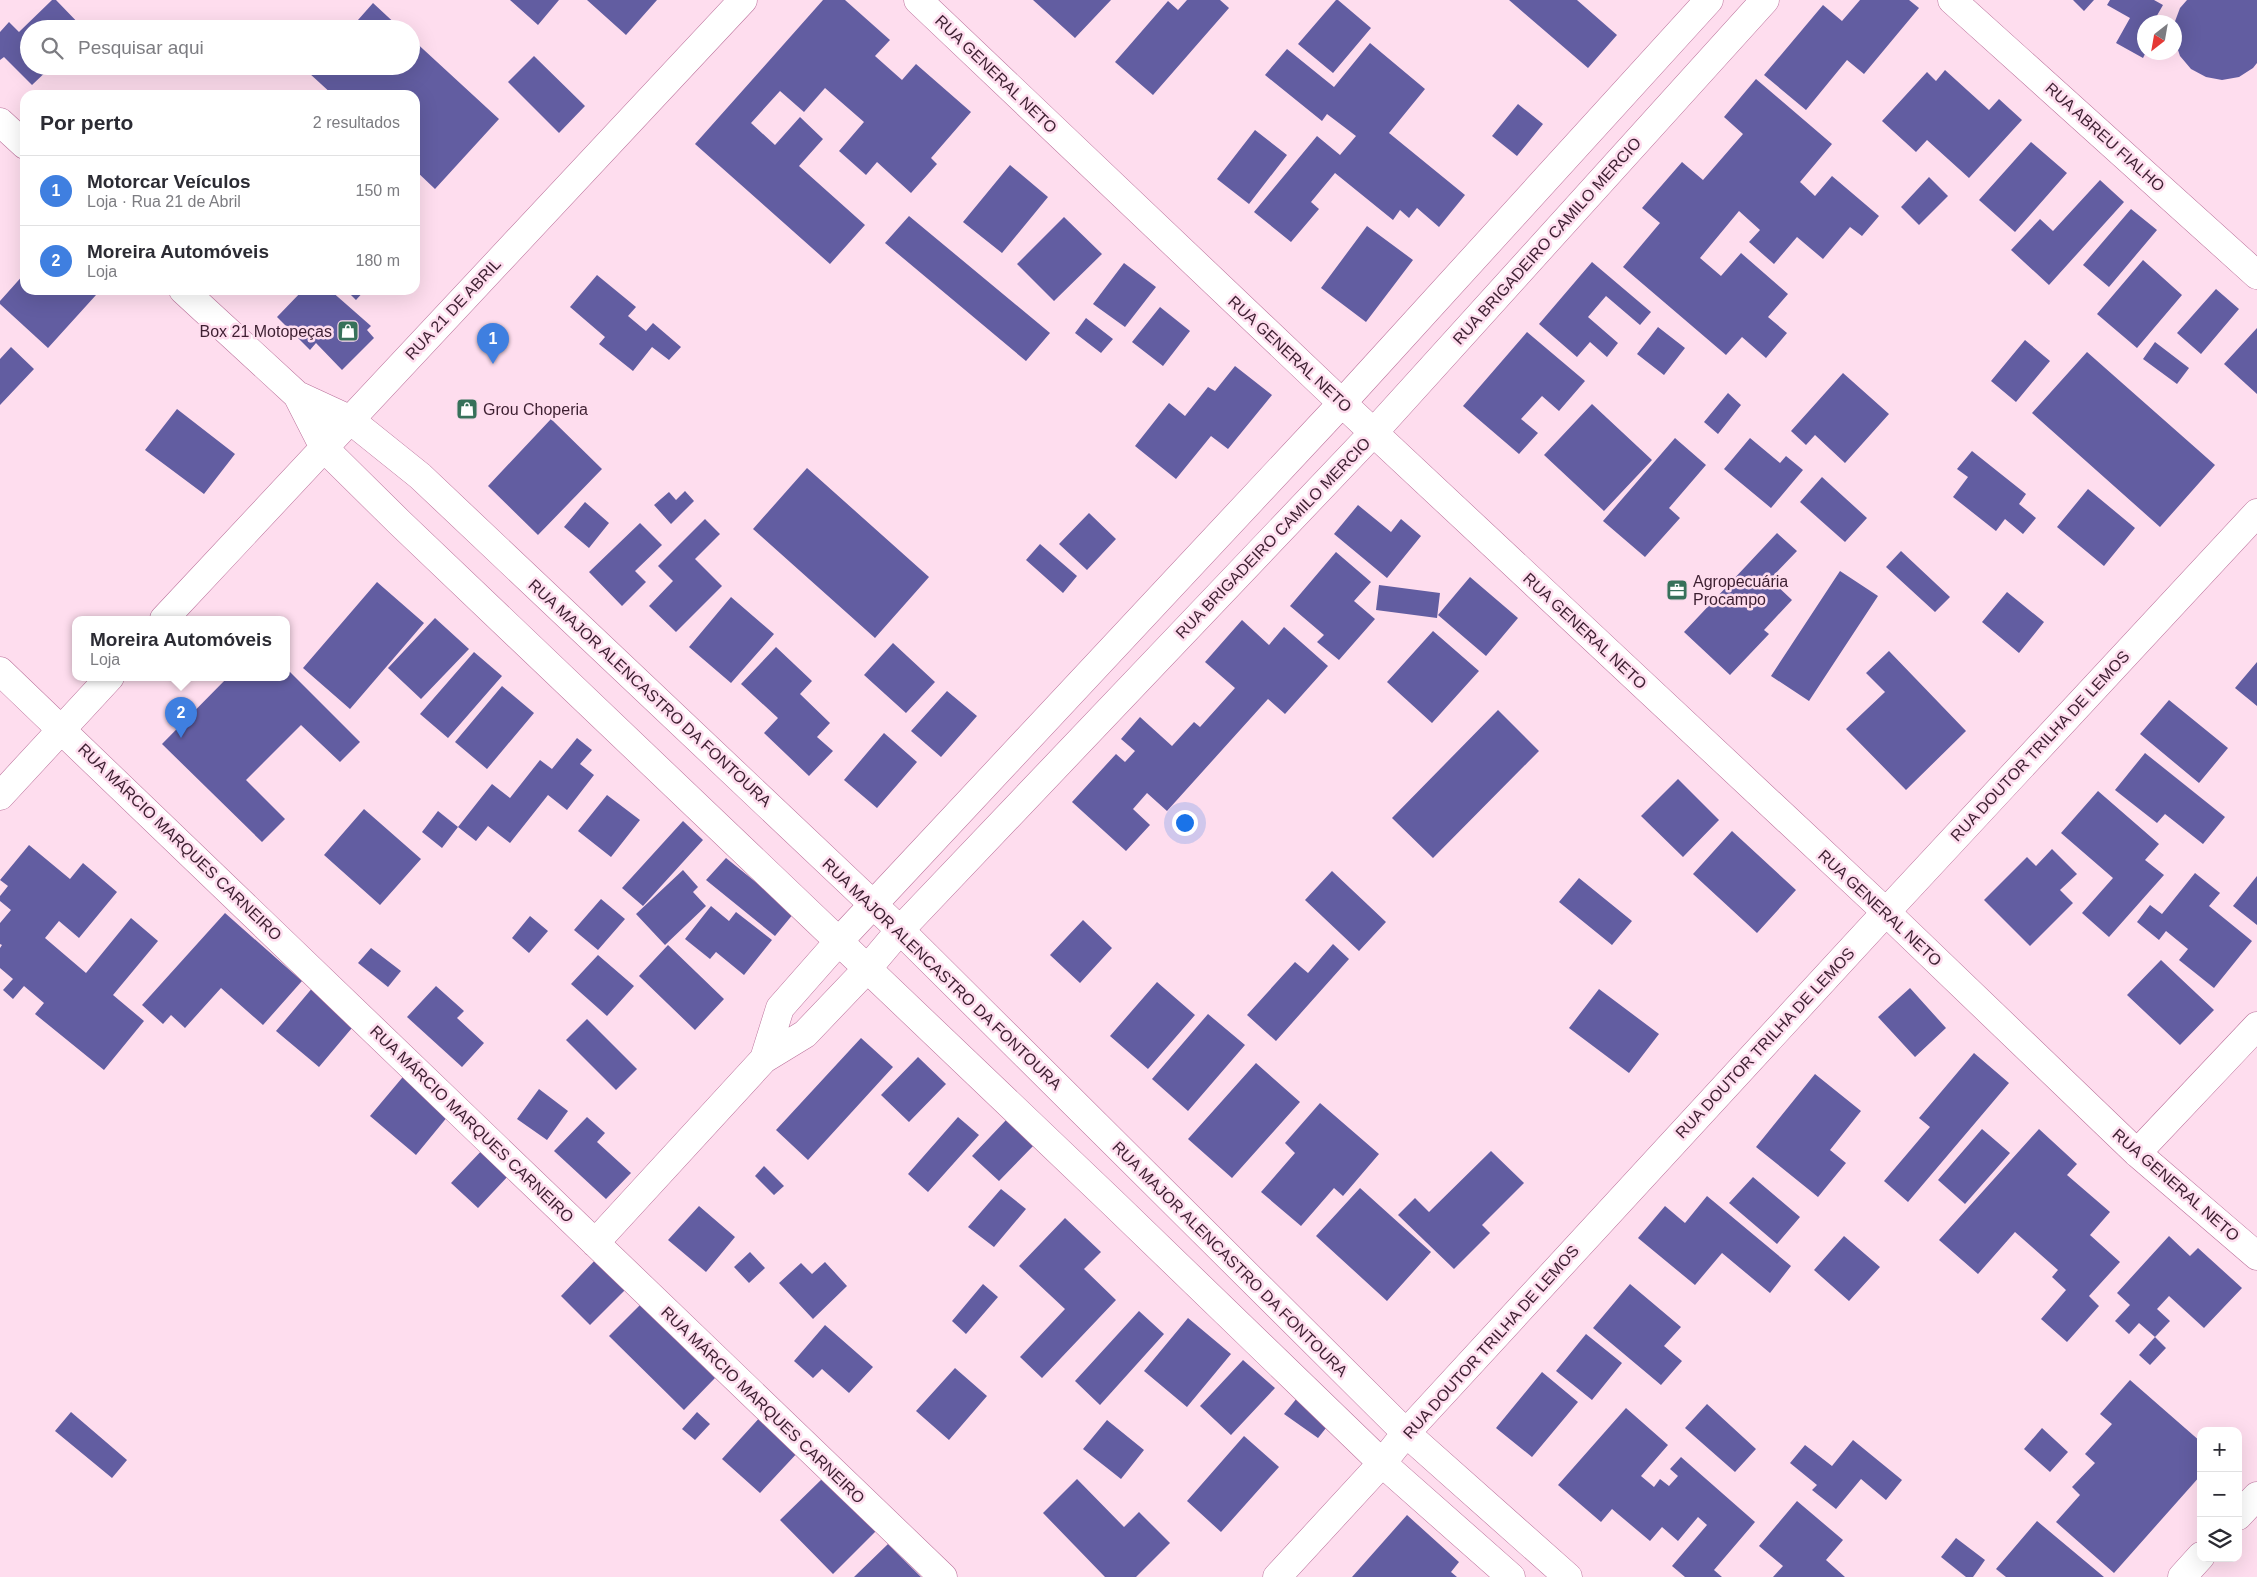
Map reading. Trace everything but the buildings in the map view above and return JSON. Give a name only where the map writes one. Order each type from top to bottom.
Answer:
[{"type":"street","name":"RUA 21 DE ABRIL","points":[[167,616],[349,419],[743,0]]},
{"type":"street","name":"RUA GENERAL NETO","points":[[918,0],[1342,404],[1886,912],[2137,1153],[2257,1256]]},
{"type":"street","name":"RUA BRIGADEIRO CAMILO MERCIO","points":[[764,1059],[780,1008],[839,941],[1342,404],[1709,0]]},
{"type":"street","name":"RUA BRIGADEIRO CAMILO MERCIO","points":[[595,1243],[764,1059],[805,1034],[868,968],[900,930],[1374,432],[1765,0]]},
{"type":"street","name":"RUA ABREU FIALHO","points":[[1952,0],[2257,275]]},
{"type":"street","points":[[0,122],[20,140]]},
{"type":"street","points":[[1579,142],[1609,172]]},
{"type":"street","name":"RUA MAJOR ALENCASTRO DA FONTOURA","points":[[189,295],[297,394],[349,419],[420,476],[900,930],[1406,1434],[1568,1577]]},
{"type":"street","name":"RUA MAJOR ALENCASTRO DA FONTOURA","points":[[297,394],[324,448],[399,522],[868,968],[1382,1463],[1511,1577]]},
{"type":"street","name":"RUA DOUTOR TRILHA DE LEMOS","points":[[1277,1577],[1886,912],[2257,513]]},
{"type":"street","points":[[1131,629],[1160,657]]},
{"type":"street","name":"RUA MÁRCIO MARQUES CARNEIRO","points":[[0,671],[943,1577]]},
{"type":"street","points":[[0,796],[106,681]]},
{"type":"street","points":[[2137,1153],[2257,1026]]},
{"type":"street","points":[[1112,1202],[1145,1173]]},
{"type":"street","points":[[2242,1512],[2257,1496]]},
{"type":"street","points":[[2182,1577],[2197,1560]]},
{"type":"place","name":"Box 21 Motopeças","points":[[348,331]]},
{"type":"place","name":"Motorcar Veículos","points":[[493,364]]},
{"type":"place","name":"Grou Choperia","points":[[467,409]]},
{"type":"place","name":"Agropecuária Procampo","points":[[1677,590]]},
{"type":"place","name":"Moreira Automóveis","points":[[181,738]]}]
